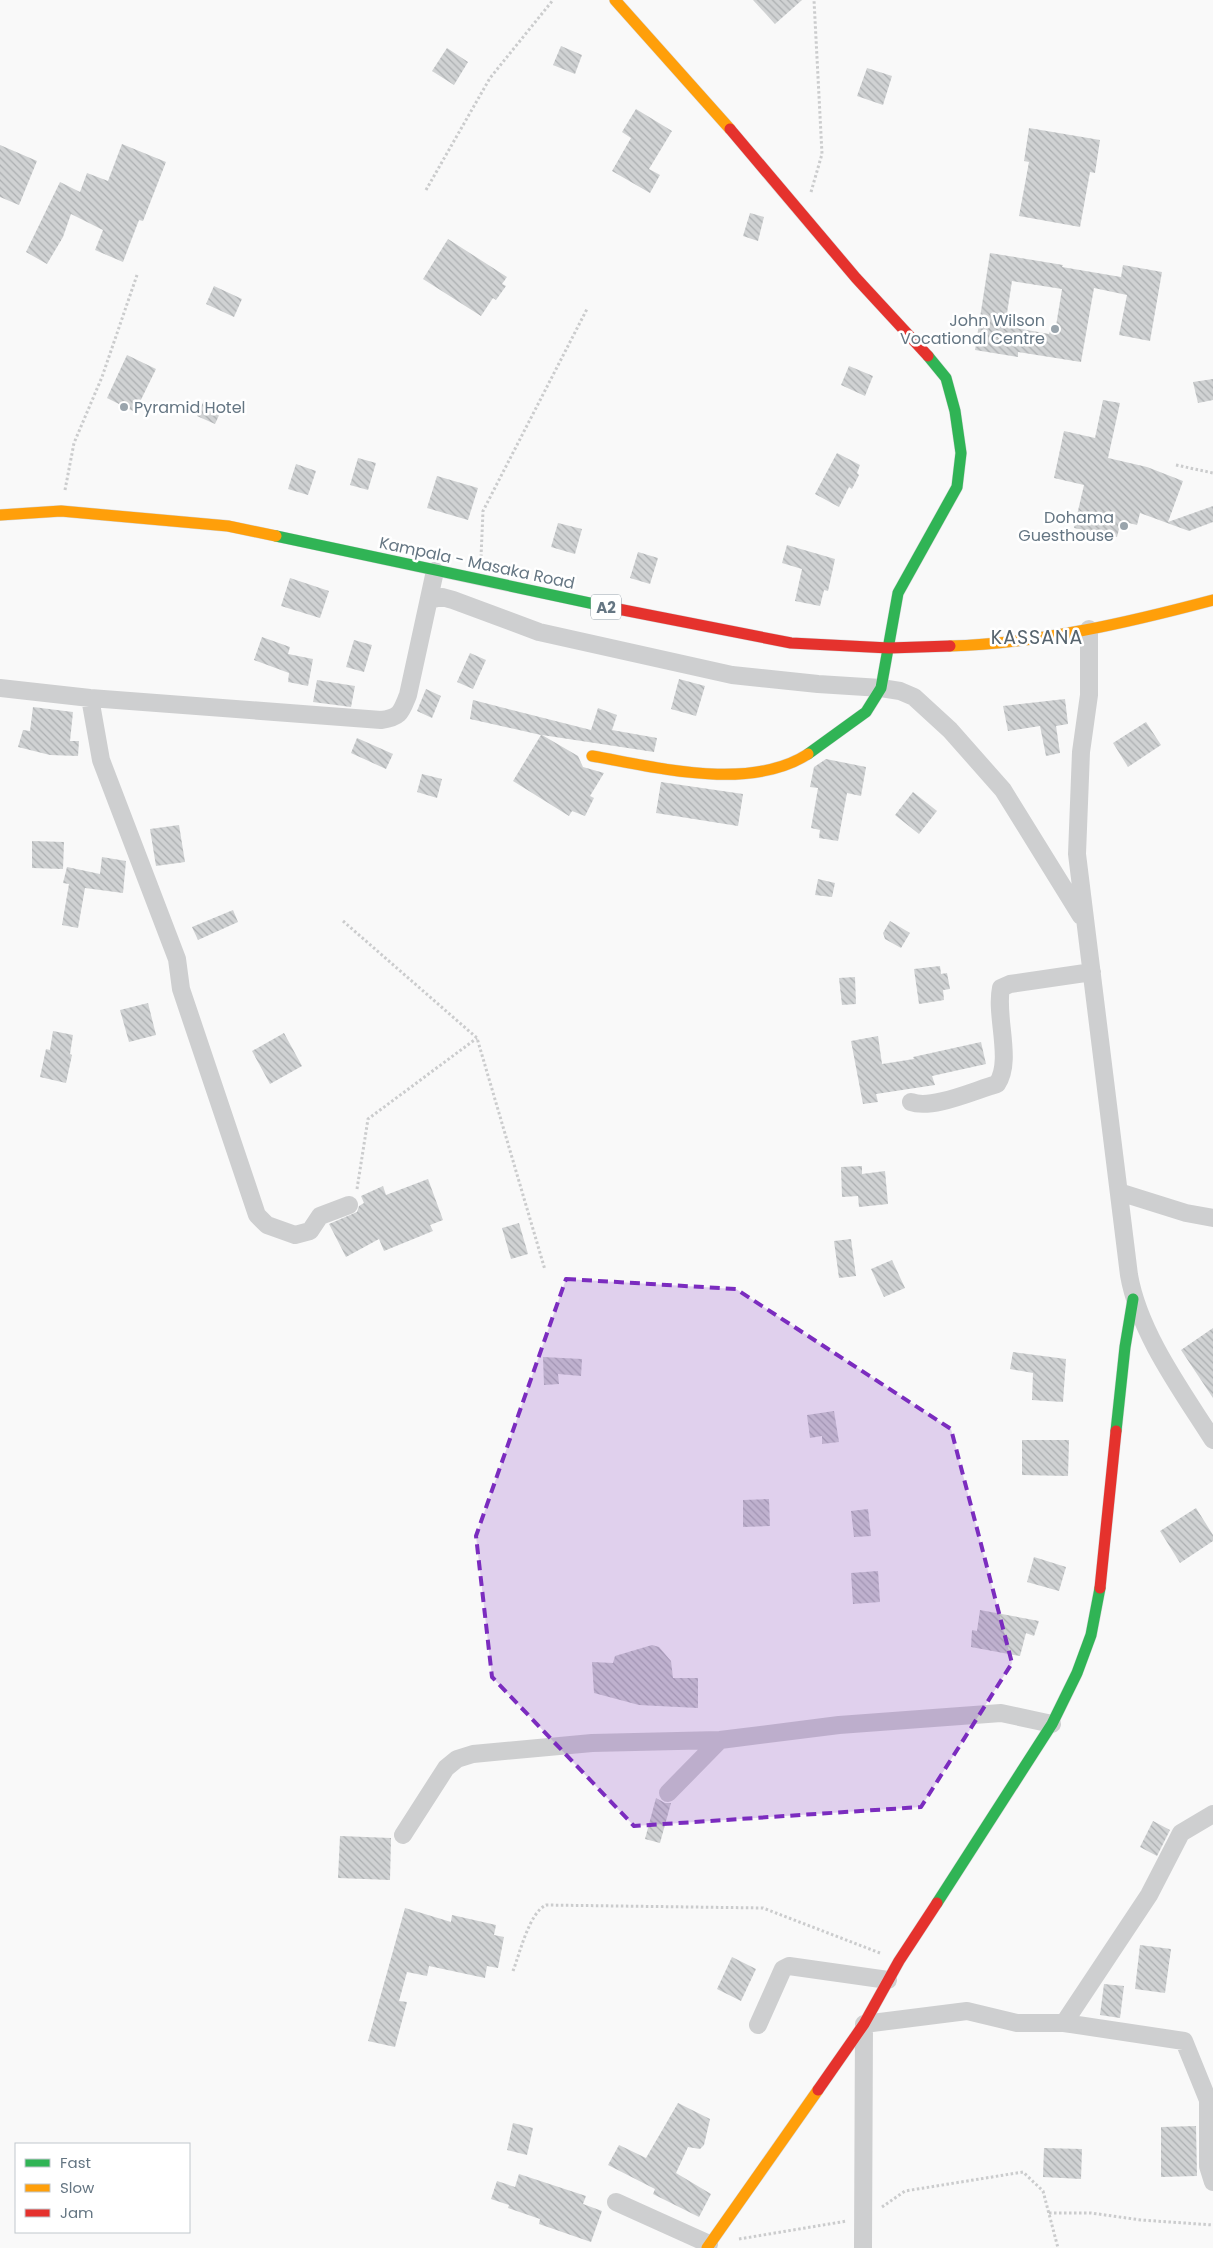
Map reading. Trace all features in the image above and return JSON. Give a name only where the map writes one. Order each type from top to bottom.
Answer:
[{"type":"street","points":[[592,756],[602,756],[686,772],[752,773],[795,762],[834,737],[866,712],[881,688],[898,594],[957,487],[961,453],[955,411],[946,378],[942,372],[615,0]]},
{"type":"street","name":"Kampala - Masaka Road","points":[[0,515],[61,511],[228,526],[435,572],[791,643],[889,648],[962,646],[1008,642],[1144,618],[1213,600]]},
{"type":"street","points":[[0,688],[90,698],[381,720],[392,718],[401,713],[408,694],[435,572]]},
{"type":"street","points":[[429,600],[442,597],[539,632],[732,675],[881,688],[900,691],[914,697],[950,730],[1003,790],[1084,921]]},
{"type":"street","points":[[616,2202],[708,2246],[864,2024],[888,1980],[1052,1724],[1078,1672],[1091,1636],[1101,1585],[1125,1347],[1133,1299],[1077,854],[1081,752],[1089,694],[1089,629]]},
{"type":"street","points":[[90,698],[101,760],[177,959],[181,989],[257,1215],[267,1225],[295,1235],[310,1231],[320,1216],[349,1205]]},
{"type":"street","points":[[911,1102],[920,1105],[931,1103],[997,1084],[1002,1077],[999,998],[1001,988],[1010,984],[1092,972]]},
{"type":"street","points":[[1119,1192],[1186,1213],[1213,1218]]},
{"type":"street","points":[[1133,1299],[1149,1333],[1213,1440]]},
{"type":"street","points":[[404,1835],[446,1768],[458,1759],[473,1754],[592,1743],[720,1740],[839,1725],[1001,1713],[1052,1724]]},
{"type":"street","points":[[668,1793],[720,1740]]},
{"type":"street","points":[[1064,2023],[1149,1895],[1181,1834],[1213,1814]]},
{"type":"street","points":[[758,2024],[784,1969],[789,1966],[888,1980]]},
{"type":"street","points":[[864,2024],[967,2010],[1017,2023],[1064,2023],[1184,2041],[1208,2100],[1208,2166],[1213,2182]]},
{"type":"street","points":[[863,2248],[864,2024]]},
{"type":"path","points":[[426,190],[490,78],[554,0]]},
{"type":"path","points":[[804,216],[822,154],[814,0]]},
{"type":"path","points":[[61,511],[74,443],[102,377],[138,275]]},
{"type":"path","points":[[482,580],[481,542],[483,512],[587,309]]},
{"type":"path","points":[[1176,466],[1213,473]]},
{"type":"path","points":[[343,921],[477,1038],[545,1270]]},
{"type":"path","points":[[349,1205],[357,1189],[368,1119],[477,1038]]},
{"type":"path","points":[[513,1971],[534,1915],[546,1904],[763,1908],[900,1961]]},
{"type":"path","points":[[738,2240],[864,2218],[905,2191],[1023,2172],[1043,2192],[1058,2248]]},
{"type":"path","points":[[1049,2214],[1090,2213],[1142,2220],[1213,2225]]},
{"type":"highlighted area","points":[[566,1279],[736,1289],[951,1429],[1012,1663],[921,1807],[634,1826],[492,1677],[476,1536]]},
{"type":"building","points":[[753,0],[802,0],[775,24]]},
{"type":"building","points":[[561,46],[582,55],[575,74],[553,65]]},
{"type":"building","points":[[447,48],[468,62],[454,85],[432,71]]},
{"type":"building","points":[[867,68],[892,76],[883,105],[857,96]]},
{"type":"building","points":[[636,109],[672,131],[649,169],[660,175],[650,193],[612,171],[631,138],[622,132]]},
{"type":"building","points":[[1029,128],[1100,140],[1095,173],[1090,172],[1080,227],[1019,216],[1029,162],[1024,161]]},
{"type":"building","points":[[122,144],[166,162],[143,221],[139,220],[123,262],[95,250],[103,230],[71,214],[63,237],[47,264],[26,252],[60,182],[80,192],[87,173],[108,181]]},
{"type":"building","points":[[0,145],[37,161],[19,205],[0,197]]},
{"type":"building","points":[[750,213],[764,217],[758,241],[743,236]]},
{"type":"building","points":[[448,239],[507,277],[502,284],[506,286],[496,300],[493,298],[481,316],[423,279]]},
{"type":"building","points":[[990,253],[1121,277],[1123,265],[1162,272],[1150,341],[1119,335],[1127,295],[1094,288],[1081,362],[1018,352],[1018,357],[975,350]],"holes":[[[1012,281],[1062,289],[1055,332],[1050,331],[1049,334],[1005,326]]]},
{"type":"building","points":[[214,286],[242,299],[234,317],[206,304]]},
{"type":"building","points":[[127,355],[156,369],[135,412],[107,398]]},
{"type":"building","points":[[849,366],[873,376],[865,396],[841,385]]},
{"type":"building","points":[[1213,379],[1213,400],[1198,403],[1193,382]]},
{"type":"building","points":[[204,400],[222,409],[215,424],[197,416]]},
{"type":"building","points":[[1103,400],[1120,403],[1108,458],[1147,467],[1183,481],[1168,522],[1213,506],[1213,522],[1189,531],[1140,513],[1137,525],[1121,521],[1117,537],[1074,528],[1084,485],[1054,478],[1064,431],[1095,438]]},
{"type":"building","points":[[837,453],[860,465],[857,473],[859,475],[852,489],[849,487],[839,507],[815,494]]},
{"type":"building","points":[[358,458],[376,463],[368,490],[350,485]]},
{"type":"building","points":[[296,464],[316,471],[308,495],[288,489]]},
{"type":"building","points":[[437,476],[478,488],[468,520],[427,508]]},
{"type":"building","points":[[558,523],[582,529],[575,554],[551,547]]},
{"type":"building","points":[[787,545],[835,559],[828,591],[824,590],[820,606],[795,601],[802,569],[782,563]]},
{"type":"building","points":[[638,552],[658,558],[650,584],[630,578]]},
{"type":"building","points":[[290,578],[329,591],[320,618],[281,606]]},
{"type":"building","points":[[262,637],[290,647],[288,654],[313,659],[308,686],[288,682],[289,673],[254,660]]},
{"type":"building","points":[[354,640],[372,645],[364,672],[346,667]]},
{"type":"building","points":[[470,653],[486,660],[473,689],[457,682]]},
{"type":"building","points":[[679,679],[705,686],[696,716],[671,709]]},
{"type":"building","points":[[317,680],[355,686],[351,707],[313,702]]},
{"type":"building","points":[[426,689],[441,696],[432,718],[417,711]]},
{"type":"building","points":[[1065,699],[1068,724],[1056,726],[1060,753],[1046,756],[1040,726],[1008,731],[1003,706]]},
{"type":"building","points":[[473,700],[591,730],[598,708],[617,715],[612,730],[657,738],[654,752],[542,735],[578,756],[583,767],[604,773],[590,796],[594,798],[585,816],[572,811],[569,816],[513,781],[541,735],[470,719]]},
{"type":"building","points":[[33,707],[73,712],[70,741],[79,741],[78,756],[50,755],[18,747],[23,730],[30,731]]},
{"type":"building","points":[[1146,722],[1161,745],[1128,767],[1113,743]]},
{"type":"building","points":[[357,738],[393,754],[386,769],[351,753]]},
{"type":"building","points":[[826,759],[866,767],[861,796],[847,793],[838,841],[819,838],[820,830],[811,828],[818,788],[810,787],[814,767]]},
{"type":"building","points":[[422,774],[442,779],[437,798],[417,792]]},
{"type":"building","points":[[661,782],[743,794],[738,826],[656,813]]},
{"type":"building","points":[[913,792],[937,811],[919,834],[895,815]]},
{"type":"building","points":[[179,825],[185,862],[156,866],[150,829]]},
{"type":"building","points":[[32,841],[64,842],[63,869],[32,868]]},
{"type":"building","points":[[102,857],[126,861],[123,893],[85,888],[78,928],[62,925],[69,884],[63,883],[67,867],[100,874]]},
{"type":"building","points":[[818,879],[835,883],[832,897],[815,895]]},
{"type":"building","points":[[233,910],[238,922],[198,940],[192,927]]},
{"type":"building","points":[[890,921],[910,933],[901,948],[885,939],[883,933]]},
{"type":"building","points":[[940,966],[941,974],[947,973],[950,989],[943,990],[944,1000],[919,1004],[914,969]]},
{"type":"building","points":[[855,977],[856,1004],[842,1005],[839,978]]},
{"type":"building","points":[[148,1003],[156,1035],[129,1042],[120,1010]]},
{"type":"building","points":[[53,1031],[73,1035],[70,1054],[72,1055],[66,1083],[40,1077],[46,1049],[50,1050]]},
{"type":"building","points":[[284,1033],[302,1066],[270,1084],[252,1051]]},
{"type":"building","points":[[878,1036],[882,1064],[914,1059],[913,1057],[981,1042],[986,1064],[932,1076],[935,1085],[876,1094],[878,1102],[863,1104],[851,1041]]},
{"type":"building","points":[[862,1166],[862,1174],[885,1171],[888,1204],[859,1207],[858,1196],[842,1197],[841,1167]]},
{"type":"building","points":[[428,1179],[443,1220],[430,1225],[433,1231],[384,1251],[379,1239],[346,1257],[329,1224],[357,1212],[359,1206],[364,1203],[361,1196],[383,1186],[386,1195]]},
{"type":"building","points":[[519,1223],[528,1254],[511,1259],[502,1228]]},
{"type":"building","points":[[851,1239],[856,1276],[839,1278],[834,1241]]},
{"type":"building","points":[[892,1260],[905,1288],[884,1297],[871,1269]]},
{"type":"building","points":[[1213,1328],[1213,1398],[1181,1350]]},
{"type":"building","points":[[1013,1352],[1066,1359],[1063,1402],[1032,1400],[1033,1373],[1010,1369]]},
{"type":"building","points":[[543,1357],[582,1359],[581,1376],[558,1374],[559,1384],[544,1385]]},
{"type":"building","points":[[834,1411],[839,1442],[822,1444],[822,1436],[810,1438],[807,1415]]},
{"type":"building","points":[[1022,1440],[1069,1440],[1068,1476],[1022,1475]]},
{"type":"building","points":[[769,1499],[770,1526],[743,1527],[743,1500]]},
{"type":"building","points":[[1196,1508],[1213,1535],[1213,1541],[1180,1563],[1160,1531]]},
{"type":"building","points":[[868,1509],[871,1536],[854,1537],[851,1511]]},
{"type":"building","points":[[1034,1557],[1066,1567],[1059,1591],[1027,1582]]},
{"type":"building","points":[[878,1571],[880,1602],[853,1604],[851,1573]]},
{"type":"building","points":[[980,1610],[1039,1621],[1034,1636],[1026,1633],[1020,1656],[971,1647],[972,1630],[977,1631]]},
{"type":"building","points":[[652,1645],[659,1647],[671,1661],[673,1678],[698,1678],[698,1708],[639,1705],[594,1693],[592,1662],[613,1663],[615,1656]]},
{"type":"building","points":[[656,1798],[665,1803],[671,1803],[660,1843],[645,1839]]},
{"type":"building","points":[[1153,1821],[1170,1830],[1157,1856],[1140,1847]]},
{"type":"building","points":[[340,1836],[391,1838],[390,1880],[338,1878]]},
{"type":"building","points":[[405,1908],[451,1922],[452,1915],[496,1925],[494,1935],[504,1937],[498,1968],[487,1966],[485,1978],[429,1966],[427,1976],[407,1972],[399,2001],[407,2002],[395,2047],[368,2041]]},
{"type":"building","points":[[1140,1945],[1171,1949],[1165,1993],[1135,1989]]},
{"type":"building","points":[[732,1957],[756,1969],[741,2001],[717,1989]]},
{"type":"building","points":[[1104,1984],[1124,1986],[1120,2018],[1100,2015]]},
{"type":"building","points":[[678,2103],[710,2119],[704,2145],[700,2149],[688,2147],[676,2173],[711,2194],[699,2217],[653,2194],[655,2189],[608,2165],[619,2145],[646,2158]]},
{"type":"building","points":[[513,2123],[533,2128],[527,2155],[507,2150]]},
{"type":"building","points":[[1196,2126],[1197,2176],[1161,2177],[1161,2127]]},
{"type":"building","points":[[1044,2148],[1082,2149],[1081,2179],[1043,2177]]},
{"type":"building","points":[[519,2174],[586,2196],[583,2204],[602,2211],[591,2242],[539,2224],[540,2219],[508,2208],[509,2205],[491,2199],[497,2181],[515,2187]]},
{"type":"traffic: fast","points":[[808,754],[866,712],[881,688],[898,593],[957,487],[961,453],[955,411],[946,378],[928,356]]},
{"type":"traffic: fast","points":[[276,536],[613,608]]},
{"type":"traffic: fast","points":[[1116,1431],[1125,1347],[1133,1299]]},
{"type":"traffic: fast","points":[[937,1903],[1052,1724],[1077,1673],[1091,1635],[1100,1588]]},
{"type":"traffic: slow","points":[[615,0],[730,129]]},
{"type":"traffic: slow","points":[[0,515],[61,511],[228,526],[276,536]]},
{"type":"traffic: slow","points":[[950,646],[1016,641],[1049,636],[1116,624],[1213,600]]},
{"type":"traffic: slow","points":[[592,756],[673,770],[731,774],[758,772],[784,765],[808,754]]},
{"type":"traffic: slow","points":[[707,2248],[818,2090]]},
{"type":"traffic: jam","points":[[730,129],[856,278],[928,356]]},
{"type":"traffic: jam","points":[[613,608],[791,643],[889,648],[950,646]]},
{"type":"traffic: jam","points":[[1100,1588],[1116,1431]]},
{"type":"traffic: jam","points":[[818,2090],[864,2024],[899,1961],[937,1903]]},
{"type":"place","name":"John Wilson Vocational Centre","points":[[1055,329]]},
{"type":"place","name":"Pyramid Hotel","points":[[124,407]]},
{"type":"place","name":"Dohama Guesthouse","points":[[1124,526]]},
{"type":"district","name":"KASSANA","points":[[1037,637]]}]
